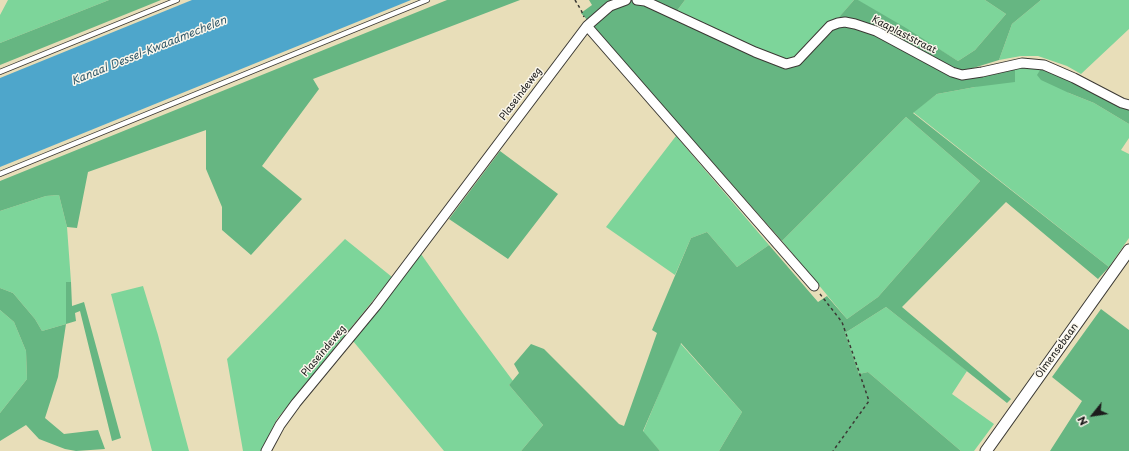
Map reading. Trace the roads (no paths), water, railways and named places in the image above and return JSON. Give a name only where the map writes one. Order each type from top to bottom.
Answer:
[{"type":"street","points":[[626,0],[610,6],[587,26],[814,286]]},
{"type":"street","name":"Kaaplaststraat","points":[[637,0],[645,1],[755,52],[786,64],[797,61],[830,26],[844,22],[876,31],[952,72],[962,75],[1022,63],[1044,65],[1129,105]]},
{"type":"street","name":"Plaseindeweg","points":[[266,451],[280,425],[296,402],[376,306],[587,26]]},
{"type":"street","name":"Olmensebaan","points":[[986,451],[1129,250]]},
{"type":"lane","points":[[0,72],[178,0]]},
{"type":"lane","points":[[0,174],[427,0]]},
{"type":"water","name":"Kanaal Dessel-Kwaadmechelen","points":[[192,0],[411,0],[0,167],[0,78]]}]
